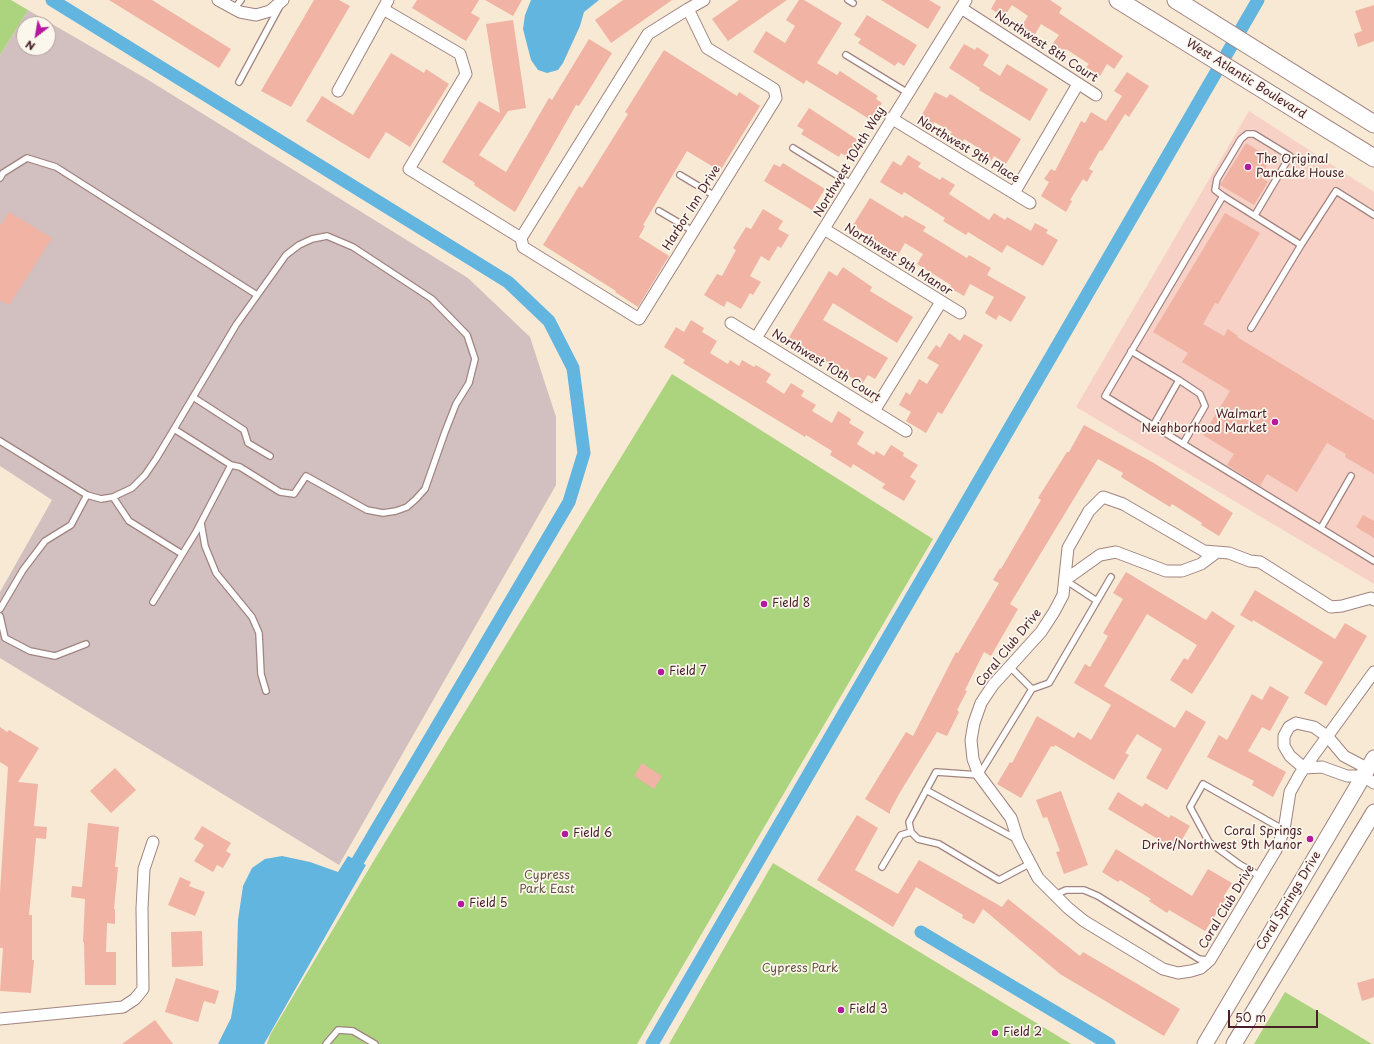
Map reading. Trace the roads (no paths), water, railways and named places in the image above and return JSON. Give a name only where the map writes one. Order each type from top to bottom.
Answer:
[{"type":"main road","name":"West Atlantic Boulevard","points":[[1118,0],[1374,158]]},
{"type":"main road","points":[[1176,0],[1374,124]]},
{"type":"main road","name":"Coral Springs Drive","points":[[1205,1044],[1369,779],[1374,758]]},
{"type":"main road","points":[[1234,1044],[1374,812]]},
{"type":"street","points":[[218,0],[237,5],[256,15],[270,11],[283,0]]},
{"type":"street","points":[[521,238],[648,34],[704,0]]},
{"type":"street","points":[[338,91],[386,4]]},
{"type":"street","name":"Harbor Inn Drive","points":[[386,4],[460,54],[466,74],[409,169],[521,238],[522,247],[639,319],[776,98],[774,89],[707,48],[688,9]]},
{"type":"street","name":"Northwest 8th Court","points":[[963,4],[1096,95]]},
{"type":"street","name":"Northwest 104th Way","points":[[756,338],[963,4]]},
{"type":"street","points":[[1014,193],[1078,84]]},
{"type":"street","name":"Northwest 9th Place","points":[[891,118],[1030,203]]},
{"type":"street","name":"Northwest 9th Manor","points":[[824,229],[960,313]]},
{"type":"street","points":[[874,411],[941,302]]},
{"type":"street","name":"Northwest 10th Court","points":[[731,323],[906,431]]},
{"type":"street","name":"Coral Club Drive","points":[[1374,600],[1371,598],[1342,606],[1331,607],[1260,562],[1250,561],[1229,553],[1204,551],[1123,504],[1103,497],[1089,511],[1068,548],[1063,595],[1054,612],[1041,632],[993,685],[982,703],[974,723],[971,740],[972,759],[979,775],[1011,818],[1018,840],[1029,864],[1038,878],[1054,895],[1084,921],[1163,969],[1178,973],[1191,971],[1201,968],[1210,960],[1261,876],[1284,830],[1290,792],[1304,768],[1374,672]]},
{"type":"street","points":[[1065,580],[1100,555],[1116,552],[1166,571],[1182,571],[1201,564],[1217,552]]},
{"type":"street","points":[[1296,723],[1314,727],[1328,737],[1344,756],[1362,766],[1369,779],[1347,776],[1322,767],[1304,768],[1290,756],[1284,746],[1284,736],[1289,727],[1296,723]]},
{"type":"street","points":[[0,1019],[123,1008],[135,999],[143,989],[142,908],[144,869],[153,842]]},
{"type":"lane","points":[[239,82],[283,0]]},
{"type":"lane","points":[[846,54],[908,93]]},
{"type":"lane","points":[[1255,215],[1290,156],[1254,134],[1247,134],[1241,138],[1217,180],[1215,190],[1301,245]]},
{"type":"lane","points":[[793,148],[851,184]]},
{"type":"lane","points":[[0,178],[3,173],[27,158],[56,167],[257,295]]},
{"type":"lane","points":[[680,175],[715,196]]},
{"type":"lane","points":[[1251,328],[1336,190],[1374,215]]},
{"type":"lane","points":[[1223,196],[1105,396],[1374,561]]},
{"type":"lane","points":[[658,211],[693,231]]},
{"type":"lane","points":[[0,441],[87,495],[101,499],[113,497],[132,488],[145,475],[236,325],[286,255],[299,245],[312,239],[327,236],[353,247],[432,299],[467,335],[475,359],[469,383],[456,404],[444,432],[425,489],[407,507],[396,511],[383,512],[367,510],[306,476],[294,494],[280,492],[240,467],[231,465],[174,429]]},
{"type":"lane","points":[[1131,351],[1200,394],[1205,406],[1183,444]]},
{"type":"lane","points":[[1153,426],[1179,380]]},
{"type":"lane","points":[[193,397],[244,430],[248,443],[270,456]]},
{"type":"lane","points":[[153,602],[200,523],[231,465]]},
{"type":"lane","points":[[1321,528],[1351,476]]},
{"type":"lane","points":[[0,609],[23,570],[45,541],[71,525],[87,495]]},
{"type":"lane","points":[[113,497],[129,521],[182,554]]},
{"type":"lane","points":[[200,523],[205,546],[216,573],[252,617],[259,633],[261,674],[266,691]]},
{"type":"lane","points":[[1029,864],[999,880],[939,844],[918,839],[911,832],[909,822],[936,772],[979,775],[1032,689],[1049,683],[1111,577]]},
{"type":"lane","points":[[1065,580],[1097,601]]},
{"type":"lane","points":[[0,616],[5,638],[30,651],[55,656],[86,644]]},
{"type":"lane","points":[[1010,667],[1032,689]]},
{"type":"lane","points":[[1261,876],[1239,864],[1209,842],[1190,807],[1203,784],[1284,830]]},
{"type":"lane","points":[[926,790],[1018,840]]},
{"type":"lane","points":[[882,867],[901,835],[911,832]]},
{"type":"lane","points":[[1054,895],[1066,890],[1084,890],[1098,896],[1199,959],[1210,960]]},
{"type":"lane","points":[[326,1044],[338,1030],[352,1031],[375,1044]]},
{"type":"water","points":[[531,0],[599,0],[584,12],[580,26],[563,63],[558,70],[547,73],[538,70],[531,60],[523,29],[525,15]]},
{"type":"water","points":[[282,856],[310,862],[338,872],[348,856],[366,865],[264,1044],[218,1044],[231,1018],[236,989],[238,920],[243,886],[252,868],[265,859]]},
{"type":"waterway","points":[[52,0],[508,282],[549,321],[573,368],[584,453],[569,502],[349,876]]},
{"type":"waterway","points":[[652,1044],[1258,0]]},
{"type":"waterway","points":[[921,932],[1109,1044]]},
{"type":"place","name":"The Original Pancake House","points":[[1248,167]]},
{"type":"place","name":"Walmart Neighborhood Market","points":[[1275,422]]},
{"type":"place","name":"Field 8","points":[[764,604]]},
{"type":"place","name":"Field 7","points":[[661,672]]},
{"type":"place","name":"Field 6","points":[[565,834]]},
{"type":"place","name":"Coral Springs Drive/Northwest 9th Manor","points":[[1310,839]]},
{"type":"place","name":"Field 5","points":[[461,904]]},
{"type":"place","name":"Field 3","points":[[841,1010]]},
{"type":"place","name":"Field 2","points":[[995,1033]]},
{"type":"park label","name":"Cypress Park East","points":[[547,883]]},
{"type":"park label","name":"Cypress Park","points":[[800,969]]}]
